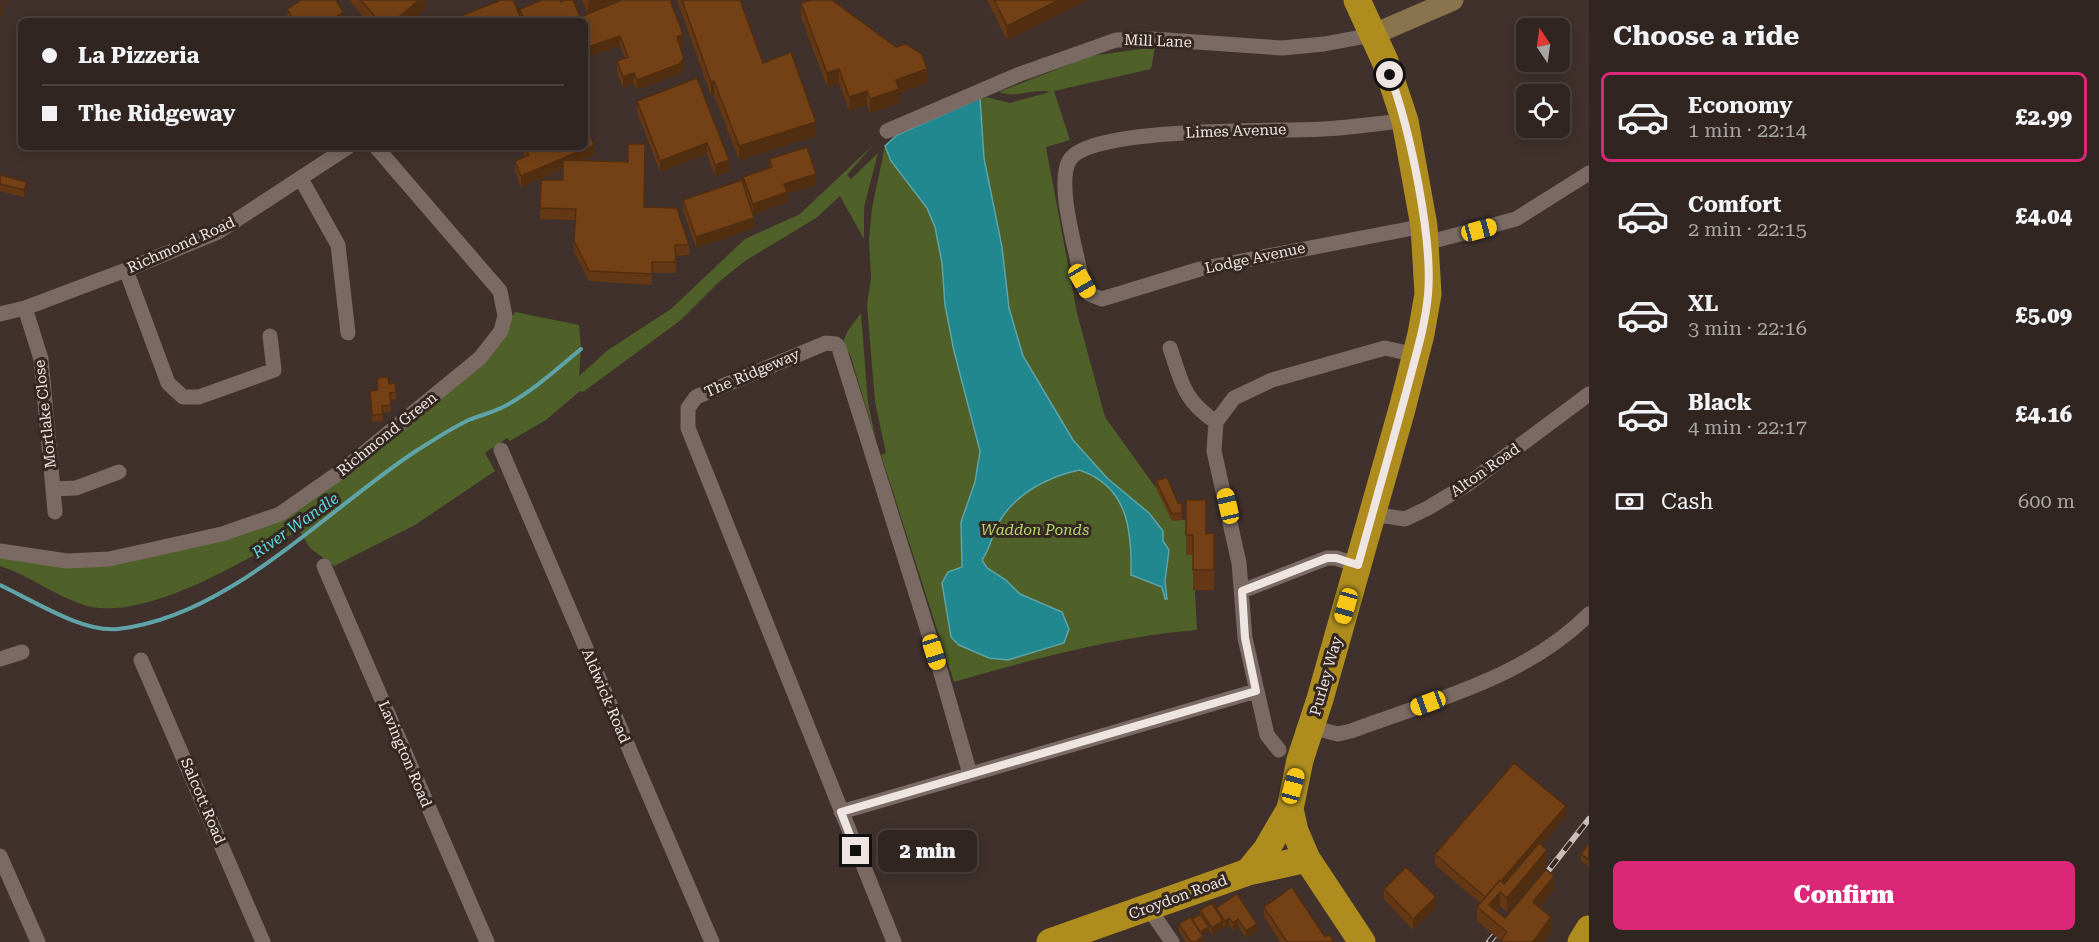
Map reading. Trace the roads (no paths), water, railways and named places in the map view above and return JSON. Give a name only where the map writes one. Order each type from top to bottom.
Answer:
[{"type":"highway","name":"Purley Way","points":[[1290,809],[1300,760],[1358,565],[1416,355],[1428,294],[1430,237],[1405,121],[1385,61],[1357,0]]},
{"type":"highway","points":[[1290,809],[1295,831],[1307,859],[1362,942]]},
{"type":"highway","points":[[1248,872],[1266,850],[1290,809]]},
{"type":"highway","name":"Croydon Road","points":[[1050,942],[1248,872],[1307,859]]},
{"type":"highway","points":[[1581,942],[1589,929]]},
{"type":"street","points":[[1372,35],[1453,0]]},
{"type":"street","name":"Mill Lane","points":[[887,131],[1020,74],[1116,40],[1154,39],[1282,48],[1372,35]]},
{"type":"street","name":"Limes Avenue","points":[[1089,294],[1082,281],[1065,193],[1065,168],[1071,157],[1082,149],[1137,137],[1221,129],[1322,129],[1405,121]]},
{"type":"street","name":"Richmond Road","points":[[0,314],[25,308],[218,232],[344,150]]},
{"type":"street","name":"Richmond Green","points":[[0,551],[67,561],[109,559],[222,534],[280,513],[343,470],[486,351],[501,331],[505,316],[500,291],[379,150]]},
{"type":"street","name":"Lodge Avenue","points":[[1089,294],[1102,299],[1200,269],[1430,237],[1515,219],[1589,173]]},
{"type":"street","points":[[301,179],[338,245],[348,333]]},
{"type":"street","points":[[126,270],[168,383],[183,397],[199,398],[274,370],[270,336]]},
{"type":"street","name":"Mortlake Close","points":[[25,308],[41,359],[53,489],[76,488],[118,472]]},
{"type":"street","name":"The Ridgeway","points":[[894,942],[687,422],[688,408],[696,397],[826,343],[836,344],[842,356],[970,774]]},
{"type":"street","points":[[1170,348],[1187,396],[1196,408],[1215,422]]},
{"type":"street","points":[[1279,750],[1267,735],[1256,691],[1244,628],[1242,591],[1232,522],[1214,451],[1215,422],[1234,398],[1272,380],[1385,348],[1416,355]]},
{"type":"street","name":"Alton Road","points":[[1372,514],[1405,519],[1428,508],[1468,483],[1589,394]]},
{"type":"street","name":"Aldwick Road","points":[[501,450],[712,942]]},
{"type":"street","points":[[53,489],[55,512]]},
{"type":"street","points":[[1242,591],[1327,558],[1336,558],[1358,565]]},
{"type":"street","name":"Lavington Road","points":[[324,566],[487,942]]},
{"type":"street","points":[[1311,727],[1343,734],[1486,681],[1534,656],[1589,614]]},
{"type":"street","points":[[0,659],[22,652]]},
{"type":"street","name":"Salcott Road","points":[[141,660],[263,942]]},
{"type":"street","points":[[841,812],[1256,691]]},
{"type":"street","points":[[0,856],[38,942]]},
{"type":"street","points":[[1148,907],[1172,942]]},
{"type":"water","name":"Waddon Ponds","points":[[980,98],[984,158],[1002,247],[1009,308],[1023,356],[1073,440],[1107,478],[1149,513],[1163,531],[1163,541],[1169,550],[1165,581],[1167,599],[1165,599],[1162,587],[1131,575],[1128,526],[1117,498],[1108,487],[1095,477],[1079,470],[1056,477],[1034,488],[1006,512],[982,560],[987,568],[1006,580],[1020,594],[1062,612],[1069,629],[1064,643],[1008,660],[989,658],[959,645],[951,637],[942,583],[948,572],[962,567],[961,522],[975,482],[980,451],[954,351],[945,305],[942,263],[935,227],[927,208],[891,161],[885,146],[897,135]]},
{"type":"waterway","name":"River Wandle","points":[[0,585],[74,621],[104,629],[118,629],[159,620],[199,604],[275,558],[416,451],[471,419],[497,410],[525,394],[581,349]]},
{"type":"railway","points":[[1537,885],[1589,819]]},
{"type":"railway","points":[[1489,942],[1504,924]]}]
